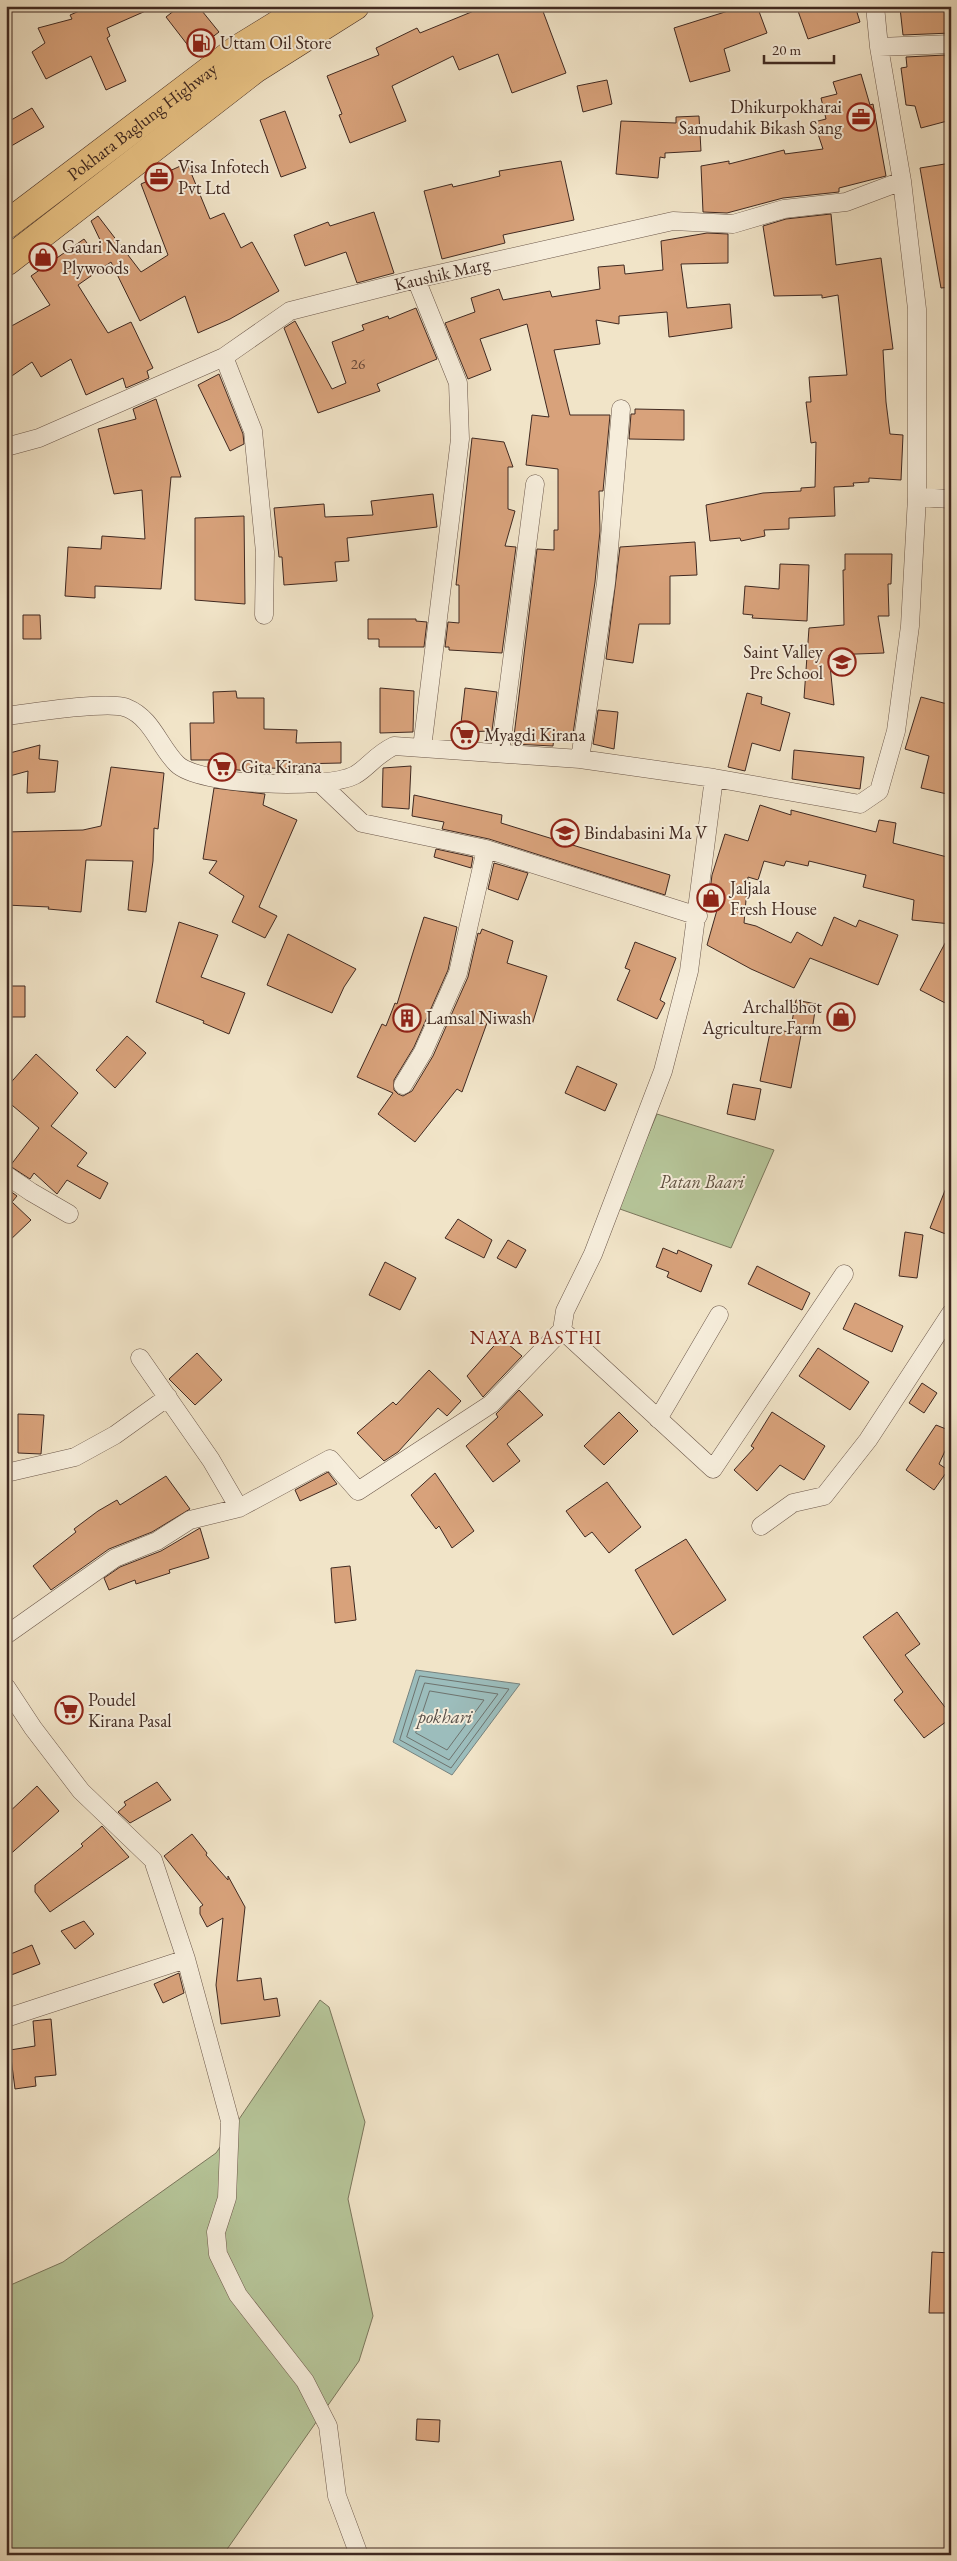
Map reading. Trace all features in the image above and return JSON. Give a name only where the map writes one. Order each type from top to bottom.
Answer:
[{"type":"highway","name":"Pokhara Baglung Highway","points":[[6,225],[238,49],[308,6]]},
{"type":"highway","name":"Pokhara Baglung Highway","points":[[6,262],[255,69],[355,6]]},
{"type":"street","points":[[6,716],[96,706],[126,707],[144,718],[178,765],[207,777],[276,784],[321,784],[355,775],[379,753],[394,746],[580,760],[714,778],[860,804],[879,791],[896,731],[909,635],[917,497],[917,309],[902,181],[879,47],[876,6]]},
{"type":"street","points":[[879,47],[951,44]]},
{"type":"street","name":"Kaushik Marg","points":[[6,447],[39,438],[224,357],[290,311],[416,279],[673,221],[733,224],[784,209],[846,202],[902,181]]},
{"type":"street","points":[[416,279],[458,383],[460,439],[422,748]]},
{"type":"street","points":[[224,357],[253,431],[265,552],[264,615]]},
{"type":"street","points":[[580,760],[606,583],[621,409]]},
{"type":"street","points":[[500,753],[535,484]]},
{"type":"street","points":[[917,497],[951,499]]},
{"type":"street","points":[[6,1635],[115,1558],[157,1541],[190,1520],[239,1508],[330,1459],[358,1491],[491,1404],[562,1330],[565,1311],[593,1254],[663,1071],[689,971],[698,916],[714,778]]},
{"type":"street","points":[[321,784],[362,824],[486,850],[698,916]]},
{"type":"street","points":[[403,1085],[423,1052],[458,973],[486,850]]},
{"type":"street","points":[[6,1175],[69,1214]]},
{"type":"street","points":[[562,1330],[713,1469],[844,1274]]},
{"type":"street","points":[[761,1526],[793,1503],[824,1496],[868,1440],[951,1313]]},
{"type":"street","points":[[658,1419],[719,1315]]},
{"type":"street","points":[[140,1358],[211,1460],[239,1508]]},
{"type":"street","points":[[6,1473],[75,1457],[115,1435],[168,1397]]},
{"type":"street","points":[[6,1687],[33,1728],[82,1790],[154,1860],[186,1959],[230,2121],[227,2198],[216,2232],[218,2254],[238,2295],[305,2381],[328,2426],[337,2496],[359,2555]]},
{"type":"street","points":[[6,2018],[186,1959]]},
{"type":"green space","name":"Patan Baari","points":[[657,1114],[774,1150],[731,1248],[617,1208]]},
{"type":"green space","points":[[320,2000],[329,2007],[365,2122],[348,2199],[373,2316],[359,2361],[223,2555],[6,2555],[6,2287],[63,2262],[216,2153]]},
{"type":"water","name":"pokhari","points":[[416,1670],[520,1684],[452,1775],[393,1742]]},
{"type":"building","points":[[91,6],[157,6],[107,28],[110,36],[107,38],[126,81],[106,90],[91,56],[46,79],[32,52],[45,43],[38,28],[72,19],[70,15]]},
{"type":"building","points":[[180,6],[198,6],[219,32],[193,52],[166,17]]},
{"type":"building","points":[[486,6],[541,6],[566,73],[512,93],[498,54],[459,70],[453,56],[392,86],[406,121],[350,143],[339,115],[342,114],[327,76],[379,55],[376,48],[417,28],[420,33]]},
{"type":"building","points":[[744,6],[757,6],[767,33],[724,49],[730,71],[690,82],[674,28]]},
{"type":"building","points":[[813,6],[855,6],[860,22],[808,39],[798,11]]},
{"type":"building","points":[[951,6],[951,33],[903,35],[900,8]]},
{"type":"building","points":[[945,55],[951,94],[951,120],[921,128],[915,106],[906,105],[901,68],[907,67],[906,57]]},
{"type":"building","points":[[861,74],[870,105],[873,104],[886,176],[839,188],[839,192],[783,198],[727,213],[703,212],[701,166],[729,161],[729,164],[784,150],[785,154],[823,149],[814,122],[826,119],[821,98],[837,94],[833,82]]},
{"type":"building","points":[[607,80],[612,104],[583,112],[577,86]]},
{"type":"building","points":[[32,108],[44,127],[6,149],[6,123]]},
{"type":"building","points":[[285,111],[306,168],[281,177],[260,120]]},
{"type":"building","points":[[699,116],[701,151],[665,153],[665,158],[660,157],[658,178],[616,174],[621,121],[676,123],[676,117]]},
{"type":"building","points":[[561,161],[574,220],[503,235],[505,243],[442,259],[424,191],[452,184],[453,187],[500,176],[499,171]]},
{"type":"building","points":[[187,163],[210,219],[224,213],[241,248],[252,242],[279,291],[230,319],[198,333],[185,296],[140,321],[111,262],[78,285],[108,333],[131,322],[153,368],[147,371],[149,378],[126,388],[123,378],[86,395],[71,359],[41,377],[32,362],[6,380],[6,329],[50,305],[31,276],[84,239],[93,251],[102,244],[91,221],[98,216],[141,272],[168,255],[141,184]]},
{"type":"building","points":[[951,163],[951,287],[941,288],[920,168]]},
{"type":"building","points":[[374,212],[394,273],[357,283],[346,252],[305,266],[294,235],[328,222],[330,226]]},
{"type":"building","points":[[831,214],[836,265],[881,258],[893,349],[883,350],[886,402],[890,434],[903,435],[901,480],[869,478],[869,482],[853,483],[854,486],[834,487],[835,516],[789,518],[789,529],[764,530],[765,536],[741,541],[740,538],[710,541],[706,505],[763,493],[801,491],[801,488],[815,487],[816,442],[811,443],[806,402],[811,402],[809,377],[847,375],[838,295],[822,298],[822,295],[774,296],[763,226],[786,219]]},
{"type":"building","points":[[707,233],[728,234],[728,263],[681,264],[687,308],[730,304],[732,328],[669,337],[667,312],[619,316],[619,324],[596,320],[600,344],[554,350],[570,415],[610,415],[603,491],[599,491],[600,531],[595,582],[572,741],[554,737],[553,746],[513,744],[537,549],[554,550],[554,530],[558,530],[558,469],[526,465],[532,415],[549,417],[527,324],[480,339],[491,370],[468,379],[445,323],[475,312],[471,298],[499,289],[503,300],[550,291],[552,297],[600,289],[598,267],[624,265],[625,274],[663,270],[661,241]]},
{"type":"building","points":[[416,308],[437,359],[377,384],[380,391],[318,413],[284,328],[295,321],[332,389],[346,383],[332,342],[364,330],[362,325],[388,316],[389,319]]},
{"type":"building","points":[[219,374],[243,434],[244,444],[230,451],[198,385]]},
{"type":"building","points":[[156,399],[181,477],[171,477],[161,589],[95,586],[95,598],[65,596],[68,547],[101,549],[102,536],[145,539],[142,490],[114,494],[98,429],[136,419],[133,409]]},
{"type":"building","points":[[635,409],[684,410],[684,440],[629,439],[631,414],[635,414]]},
{"type":"building","points":[[472,438],[504,442],[513,467],[508,467],[508,509],[515,511],[505,546],[516,547],[502,653],[449,650],[449,647],[445,647],[448,622],[459,623],[459,585],[456,585]]},
{"type":"building","points":[[433,494],[437,527],[347,538],[349,561],[335,562],[337,581],[284,585],[282,557],[279,557],[274,508],[324,504],[325,517],[373,515],[371,501]]},
{"type":"building","points":[[244,516],[245,604],[195,600],[195,518]]},
{"type":"building","points":[[695,542],[697,575],[670,576],[670,624],[639,624],[633,663],[606,659],[620,547]]},
{"type":"building","points":[[845,554],[892,554],[891,584],[888,584],[889,616],[878,616],[884,653],[829,655],[834,705],[804,698],[809,628],[844,625],[843,570],[845,570]]},
{"type":"building","points":[[780,564],[809,565],[807,621],[752,618],[753,615],[743,614],[745,586],[779,589]]},
{"type":"building","points":[[23,615],[40,615],[41,639],[23,639]]},
{"type":"building","points":[[368,619],[416,619],[416,621],[427,622],[424,647],[379,647],[379,639],[368,639]]},
{"type":"building","points":[[380,688],[414,691],[413,732],[380,733]]},
{"type":"building","points":[[465,688],[497,692],[492,731],[460,732]]},
{"type":"building","points":[[236,691],[237,698],[264,698],[264,729],[297,730],[296,743],[341,742],[341,763],[296,764],[296,769],[269,768],[268,773],[264,773],[212,767],[212,760],[191,760],[190,723],[214,723],[213,692]]},
{"type":"building","points":[[747,693],[762,697],[761,704],[790,713],[780,751],[752,743],[745,771],[728,767]]},
{"type":"building","points":[[921,697],[951,705],[951,792],[948,791],[947,794],[921,788],[929,756],[905,749]]},
{"type":"building","points":[[598,710],[618,712],[614,749],[593,744]]},
{"type":"building","points":[[40,745],[39,759],[58,761],[55,792],[27,793],[28,771],[6,777],[6,754]]},
{"type":"building","points":[[794,750],[864,757],[860,789],[792,779]]},
{"type":"building","points":[[411,766],[409,809],[382,807],[383,768]]},
{"type":"building","points":[[111,767],[164,773],[158,829],[154,828],[153,861],[146,912],[128,910],[133,861],[86,860],[81,912],[48,909],[49,907],[6,905],[6,832],[83,830],[101,826]]},
{"type":"building","points":[[214,788],[265,794],[263,805],[297,820],[259,907],[277,916],[265,938],[232,922],[244,896],[209,873],[217,861],[203,859]]},
{"type":"building","points":[[414,795],[502,815],[501,823],[670,875],[665,895],[489,839],[442,829],[444,822],[412,816]]},
{"type":"building","points":[[760,805],[791,815],[791,810],[876,832],[879,820],[896,823],[893,843],[951,858],[951,924],[912,920],[914,900],[863,887],[866,875],[809,861],[808,866],[786,861],[784,866],[764,861],[758,880],[748,877],[744,923],[756,926],[791,943],[797,932],[822,946],[834,917],[856,927],[859,920],[898,935],[878,985],[810,958],[794,988],[751,969],[707,945],[717,910],[708,907],[712,875],[725,834],[748,841]]},
{"type":"building","points":[[436,849],[473,857],[471,868],[434,857]]},
{"type":"building","points":[[494,863],[528,873],[518,900],[488,889]]},
{"type":"building","points":[[424,917],[457,927],[448,970],[414,1047],[394,1080],[394,1090],[398,1094],[403,1096],[412,1091],[433,1056],[468,977],[478,933],[480,934],[482,929],[513,941],[507,963],[547,976],[532,1025],[491,1012],[462,1092],[457,1089],[415,1142],[378,1114],[393,1093],[357,1077],[382,1024],[386,1026],[395,1003],[397,1004]]},
{"type":"building","points":[[179,922],[218,935],[201,977],[245,993],[229,1034],[203,1023],[204,1021],[156,1002]]},
{"type":"building","points":[[951,932],[951,1006],[920,990]]},
{"type":"building","points":[[288,934],[356,969],[344,987],[332,1013],[267,985]]},
{"type":"building","points":[[635,942],[676,958],[660,1000],[665,1003],[657,1019],[617,1000],[630,970],[625,968]]},
{"type":"building","points":[[6,986],[25,986],[25,1017],[6,1017]]},
{"type":"building","points":[[796,1000],[816,1004],[812,1031],[791,1027]]},
{"type":"building","points":[[771,1028],[801,1035],[791,1088],[760,1081]]},
{"type":"building","points":[[127,1036],[146,1053],[115,1088],[96,1070]]},
{"type":"building","points":[[36,1054],[78,1093],[51,1126],[87,1153],[77,1166],[108,1183],[100,1199],[67,1180],[57,1194],[34,1173],[30,1179],[10,1166],[39,1128],[6,1100],[6,1088]]},
{"type":"building","points":[[577,1066],[617,1084],[605,1111],[565,1093]]},
{"type":"building","points":[[733,1084],[761,1089],[755,1120],[727,1114]]},
{"type":"building","points":[[951,1178],[951,1236],[930,1228]]},
{"type":"building","points":[[6,1188],[17,1196],[12,1202],[31,1220],[6,1244]]},
{"type":"building","points":[[458,1219],[492,1240],[484,1258],[445,1238]]},
{"type":"building","points":[[905,1232],[923,1235],[917,1278],[899,1276]]},
{"type":"building","points":[[508,1240],[526,1250],[516,1268],[497,1258]]},
{"type":"building","points":[[663,1248],[677,1254],[678,1250],[712,1265],[701,1292],[667,1277],[669,1272],[656,1267]]},
{"type":"building","points":[[385,1262],[416,1278],[400,1310],[369,1295]]},
{"type":"building","points":[[757,1266],[810,1293],[802,1310],[748,1284]]},
{"type":"building","points":[[855,1303],[903,1326],[892,1352],[843,1329]]},
{"type":"building","points":[[501,1338],[522,1356],[483,1397],[467,1376]]},
{"type":"building","points":[[818,1348],[869,1382],[850,1410],[799,1376]]},
{"type":"building","points":[[197,1353],[222,1380],[195,1405],[169,1379]]},
{"type":"building","points":[[429,1370],[461,1401],[447,1416],[438,1408],[398,1452],[384,1461],[357,1433],[393,1402],[396,1405]]},
{"type":"building","points":[[922,1383],[937,1393],[924,1413],[909,1403]]},
{"type":"building","points":[[519,1390],[543,1415],[507,1444],[520,1461],[493,1482],[466,1446],[498,1417],[496,1414]]},
{"type":"building","points":[[619,1412],[638,1431],[604,1465],[584,1446]]},
{"type":"building","points":[[772,1412],[825,1446],[804,1480],[780,1465],[757,1491],[734,1470],[754,1448],[751,1446]]},
{"type":"building","points":[[18,1414],[44,1415],[41,1454],[18,1453]]},
{"type":"building","points":[[936,1425],[951,1431],[951,1438],[939,1464],[948,1470],[934,1490],[906,1470]]},
{"type":"building","points":[[328,1472],[337,1484],[300,1501],[295,1490]]},
{"type":"building","points":[[435,1473],[474,1531],[452,1548],[439,1526],[436,1529],[411,1495]]},
{"type":"building","points":[[166,1476],[190,1509],[152,1532],[109,1549],[51,1590],[33,1566],[76,1532],[74,1529],[98,1511],[117,1500],[120,1505]]},
{"type":"building","points":[[607,1482],[641,1527],[609,1553],[592,1532],[585,1537],[566,1511]]},
{"type":"building","points":[[200,1528],[209,1558],[169,1570],[170,1573],[136,1584],[135,1580],[109,1590],[104,1578],[120,1567],[161,1551]]},
{"type":"building","points":[[686,1539],[726,1600],[673,1635],[635,1570]]},
{"type":"building","points":[[350,1566],[356,1620],[335,1623],[331,1568]]},
{"type":"building","points":[[897,1612],[920,1644],[905,1655],[951,1715],[951,1718],[924,1738],[894,1700],[903,1692],[863,1637]]},
{"type":"building","points":[[157,1782],[171,1800],[130,1823],[118,1812],[126,1805],[124,1802]]},
{"type":"building","points":[[37,1786],[59,1811],[6,1858],[6,1815]]},
{"type":"building","points":[[102,1826],[129,1857],[50,1912],[35,1892],[35,1885],[83,1846],[81,1844]]},
{"type":"building","points":[[192,1834],[207,1853],[206,1855],[228,1880],[228,1876],[245,1907],[237,1981],[261,1978],[264,2000],[277,1998],[280,2016],[221,2024],[216,1985],[223,1918],[207,1927],[200,1914],[200,1907],[203,1905],[164,1856]]},
{"type":"building","points":[[84,1921],[94,1934],[75,1949],[61,1931]]},
{"type":"building","points":[[32,1945],[40,1964],[6,1977],[6,1956]]},
{"type":"building","points":[[179,1973],[184,1993],[163,2003],[154,1984]]},
{"type":"building","points":[[51,2019],[56,2075],[35,2077],[36,2086],[15,2089],[10,2050],[35,2046],[33,2021]]},
{"type":"building","points":[[932,2252],[951,2253],[950,2313],[929,2313]]},
{"type":"building","points":[[417,2419],[440,2420],[439,2442],[416,2440]]},
{"type":"place","name":"Uttam Oil Store","points":[[201,43]]},
{"type":"place","name":"Dhikurpokharai Samudahik Bikash Sang","points":[[861,117]]},
{"type":"place","name":"Visa Infotech Pvt Ltd","points":[[159,177]]},
{"type":"place","name":"Gauri Nandan Plywoods","points":[[43,257]]},
{"type":"place","name":"Saint Valley Pre School","points":[[842,662]]},
{"type":"place","name":"Myagdi Kirana","points":[[465,735]]},
{"type":"place","name":"Gita Kirana","points":[[222,767]]},
{"type":"place","name":"Bindabasini Ma V","points":[[565,833]]},
{"type":"place","name":"Jaljala Fresh House","points":[[711,898]]},
{"type":"place","name":"Archalbhot Agriculture Farm","points":[[841,1017]]},
{"type":"place","name":"Lamsal Niwash","points":[[407,1018]]},
{"type":"place","name":"Poudel Kirana Pasal","points":[[69,1710]]},
{"type":"district","name":"NAYA BASTHI","points":[[536,1337]]}]
